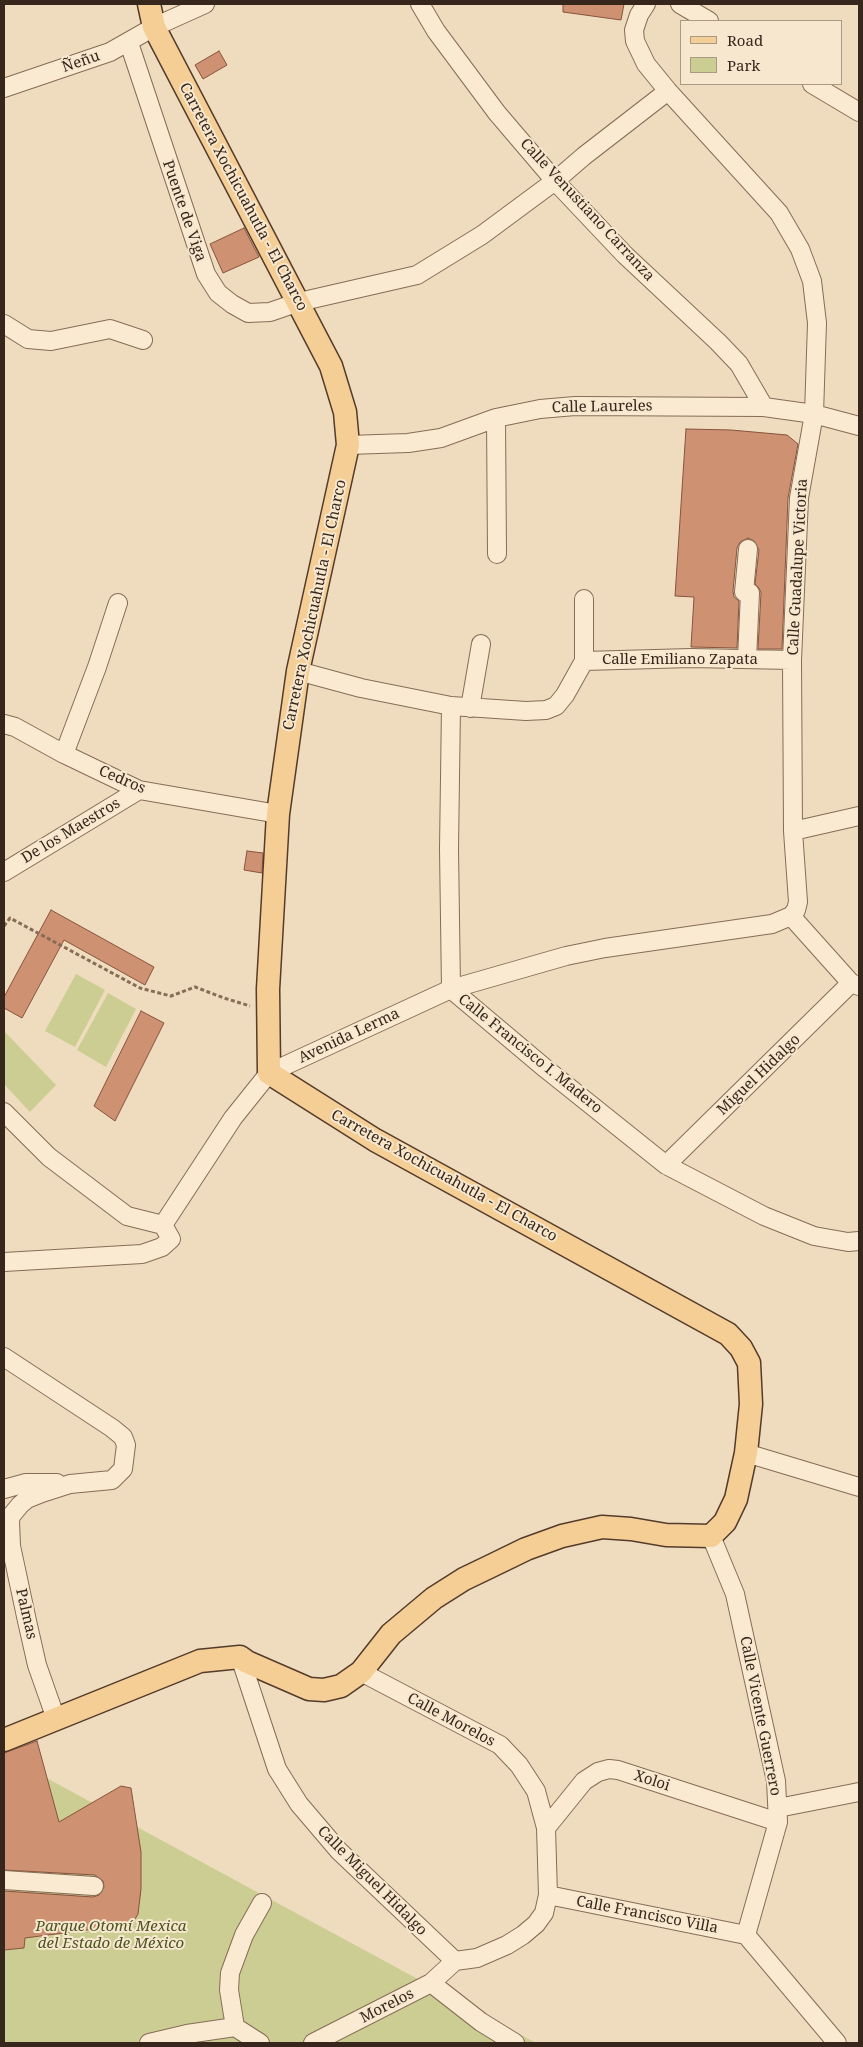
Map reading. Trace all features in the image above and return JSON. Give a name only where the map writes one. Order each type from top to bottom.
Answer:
[{"type":"main road","name":"Carretera Xochicuahutla - El Charco","points":[[149,4],[154,27],[299,302],[330,366],[345,412],[348,445],[298,671],[278,814],[267,1011],[269,1073],[375,1140],[728,1334],[741,1348],[749,1363],[751,1404],[746,1453],[732,1510],[725,1522],[711,1536]]},
{"type":"main road","points":[[4,1740],[200,1662],[240,1657],[247,1662],[309,1689],[324,1690],[341,1686],[361,1672],[391,1634],[434,1598],[464,1579],[526,1549],[562,1536],[602,1527],[631,1529],[666,1535],[711,1536]]},
{"type":"street","name":"Ñeñu","points":[[4,88],[110,52],[130,43],[154,27],[205,4]]},
{"type":"street","name":"Calle Venustiano Carranza","points":[[420,4],[436,31],[497,113],[555,181],[625,255],[739,364],[764,407]]},
{"type":"street","name":"Calle Guadalupe Victoria","points":[[646,4],[639,15],[634,30],[635,41],[646,64],[668,91],[779,213],[800,249],[812,280],[816,323],[814,414],[799,498],[792,660],[793,831],[798,902],[791,916]]},
{"type":"street","points":[[680,4],[707,20]]},
{"type":"street","name":"Puente de Viga","points":[[130,43],[206,274],[218,293],[248,313],[270,312],[299,302],[417,275],[482,235],[555,181],[668,91]]},
{"type":"street","points":[[814,85],[859,112]]},
{"type":"street","points":[[4,324],[28,339],[51,341],[110,329],[143,340]]},
{"type":"street","name":"Calle Laureles","points":[[348,445],[408,442],[441,438],[496,418],[540,408],[575,406],[764,407],[814,414],[859,426]]},
{"type":"street","points":[[496,418],[497,554]]},
{"type":"street","points":[[747,659],[750,593],[744,592],[748,549]]},
{"type":"street","points":[[584,599],[584,661]]},
{"type":"street","points":[[64,754],[98,667],[118,603]]},
{"type":"street","points":[[470,708],[481,644]]},
{"type":"street","name":"Calle Emiliano Zapata","points":[[298,671],[361,688],[451,706],[526,711],[546,710],[556,706],[565,695],[584,661],[681,658],[792,660]]},
{"type":"street","name":"Calle Francisco I. Madero","points":[[451,706],[449,849],[451,989],[546,1069],[666,1165],[764,1216],[814,1236],[848,1242],[859,1241]]},
{"type":"street","name":"Cedros","points":[[4,724],[22,730],[64,754],[139,790],[278,814]]},
{"type":"street","name":"De los Maestros","points":[[4,872],[139,790]]},
{"type":"street","points":[[793,831],[859,816]]},
{"type":"street","points":[[791,916],[855,984]]},
{"type":"street","name":"Avenida Lerma","points":[[163,1225],[233,1118],[269,1073],[451,989],[586,952],[772,924],[791,916]]},
{"type":"street","name":"Miguel Hidalgo","points":[[666,1165],[855,984]]},
{"type":"street","points":[[4,1112],[56,1163],[127,1216],[163,1225],[171,1239],[162,1247],[142,1254],[4,1262]]},
{"type":"street","name":"Palmas","points":[[4,1358],[123,1437],[126,1445],[123,1469],[112,1480],[70,1484],[26,1483],[4,1489]]},
{"type":"street","points":[[746,1453],[859,1487]]},
{"type":"street","name":"Palmas","points":[[56,1719],[37,1665],[9,1532],[11,1516],[27,1499],[70,1484]]},
{"type":"street","name":"Calle Vicente Guerrero","points":[[711,1536],[735,1594],[776,1781],[778,1815],[746,1935]]},
{"type":"street","name":"Calle Miguel Hidalgo","points":[[240,1657],[277,1769],[299,1804],[339,1852],[455,1961]]},
{"type":"street","name":"Calle Morelos","points":[[361,1672],[500,1745],[519,1765],[536,1791],[546,1828],[548,1896],[544,1913],[536,1924],[507,1945],[477,1958],[455,1961]]},
{"type":"street","name":"Xoloi","points":[[546,1828],[584,1782],[598,1772],[609,1769],[778,1815]]},
{"type":"street","points":[[778,1815],[859,1792]]},
{"type":"street","points":[[4,1880],[94,1886]]},
{"type":"street","name":"Calle Francisco Villa","points":[[548,1896],[746,1935]]},
{"type":"street","points":[[235,2027],[229,1990],[230,1973],[244,1935],[262,1903]]},
{"type":"street","points":[[746,1935],[837,2043]]},
{"type":"street","name":"Morelos","points":[[313,2043],[431,1983],[455,1961]]},
{"type":"street","points":[[431,1983],[481,2022],[514,2043]]},
{"type":"street","points":[[149,2043],[187,2034],[235,2027],[260,2043]]},
{"type":"path","points":[[4,926],[10,918],[140,988],[170,996],[195,987],[267,1011]]},
{"type":"green space","points":[[76,974],[105,990],[75,1047],[45,1031]]},
{"type":"green space","points":[[108,993],[136,1009],[106,1067],[77,1050]]},
{"type":"green space","points":[[4,1031],[56,1085],[30,1112],[4,1084]]},
{"type":"green space","name":"Parque Otomí Mexica del Estado de México","points":[[4,1755],[536,2043],[4,2043]]},
{"type":"building","points":[[563,4],[624,4],[621,20],[563,12]]},
{"type":"building","points":[[219,51],[227,65],[203,79],[195,65]]},
{"type":"building","points":[[244,228],[259,257],[223,273],[210,244]]},
{"type":"building","points":[[686,429],[731,430],[787,435],[798,444],[788,498],[782,649],[758,649],[761,593],[755,584],[759,550],[754,541],[748,538],[740,542],[737,548],[733,591],[734,597],[739,601],[737,648],[691,647],[694,597],[675,596]]},
{"type":"building","points":[[247,851],[263,853],[262,873],[244,870]]},
{"type":"building","points":[[51,910],[154,967],[145,985],[64,940],[22,1018],[4,1008],[4,997]]},
{"type":"building","points":[[141,1011],[164,1023],[115,1121],[94,1106]]},
{"type":"building","points":[[37,1741],[59,1822],[121,1786],[131,1788],[141,1852],[141,1889],[138,1914],[132,1924],[25,1938],[24,1948],[4,1950],[4,1891],[93,1897],[99,1895],[104,1887],[103,1881],[95,1875],[4,1870],[4,1753]]}]
